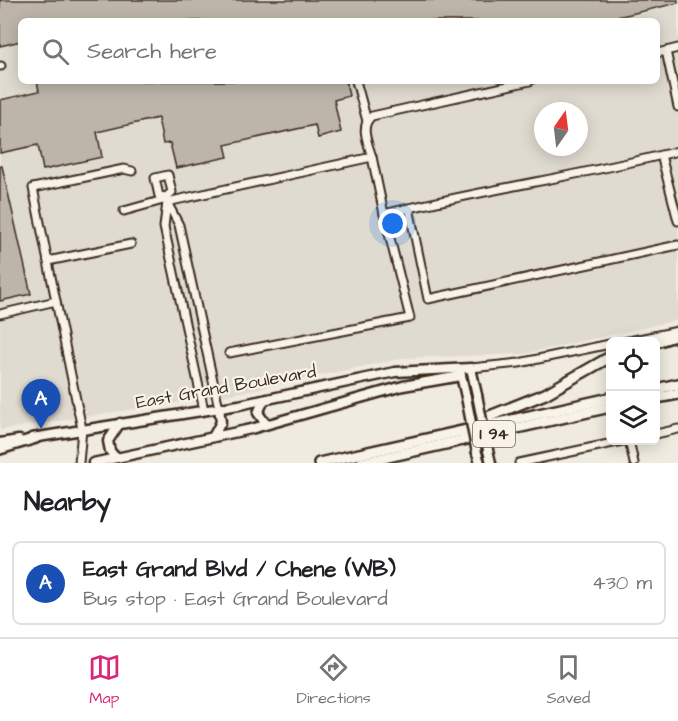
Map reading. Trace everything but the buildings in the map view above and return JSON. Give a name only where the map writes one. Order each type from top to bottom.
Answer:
[{"type":"highway","points":[[660,340],[678,333]]},
{"type":"highway","points":[[455,432],[545,393],[606,359]]},
{"type":"highway","points":[[660,388],[678,384]]},
{"type":"highway","points":[[660,399],[678,394]]},
{"type":"highway","name":"I 94","points":[[319,463],[606,399]]},
{"type":"highway","points":[[660,400],[678,399]]},
{"type":"highway","name":"I 94","points":[[362,463],[606,408]]},
{"type":"highway","points":[[0,449],[36,438]]},
{"type":"main road","name":"East Grand Boulevard","points":[[93,463],[266,424],[471,368]]},
{"type":"main road","points":[[471,368],[492,463]]},
{"type":"main road","name":"East Grand Boulevard","points":[[0,443],[264,400],[395,372],[460,372]]},
{"type":"main road","points":[[460,372],[480,463]]},
{"type":"main road","points":[[264,400],[258,413],[266,424]]},
{"type":"main road","points":[[213,437],[221,422],[219,408]]},
{"type":"main road","points":[[116,458],[110,451],[108,441],[120,423]]},
{"type":"street","points":[[660,52],[678,48]]},
{"type":"street","points":[[666,51],[678,107]]},
{"type":"street","points":[[357,84],[367,121]]},
{"type":"street","points":[[229,353],[410,318],[364,129],[367,121],[372,116],[516,84]]},
{"type":"street","points":[[384,214],[678,150]]},
{"type":"street","points":[[662,155],[678,221]]},
{"type":"street","points":[[124,211],[167,199],[372,157]]},
{"type":"street","points":[[79,463],[82,429],[33,188],[124,169],[132,171]]},
{"type":"street","points":[[167,199],[179,225],[219,408]]},
{"type":"street","points":[[167,199],[164,227],[204,410]]},
{"type":"street","points":[[409,208],[429,299],[678,245]]},
{"type":"street","points":[[48,261],[131,244]]},
{"type":"street","points":[[0,314],[56,301]]},
{"type":"street","points":[[654,337],[678,333]]},
{"type":"street","points":[[471,368],[519,363],[606,345]]},
{"type":"street","points":[[660,433],[678,429]]},
{"type":"street","points":[[519,463],[546,461],[612,445]]},
{"type":"street","points":[[629,445],[634,463]]},
{"type":"shaded area","points":[[0,0],[678,0],[678,320],[524,354],[404,358],[226,395],[0,430]]},
{"type":"place","name":"East Grand Blvd / Chene (WB)","points":[[41,429]]}]
